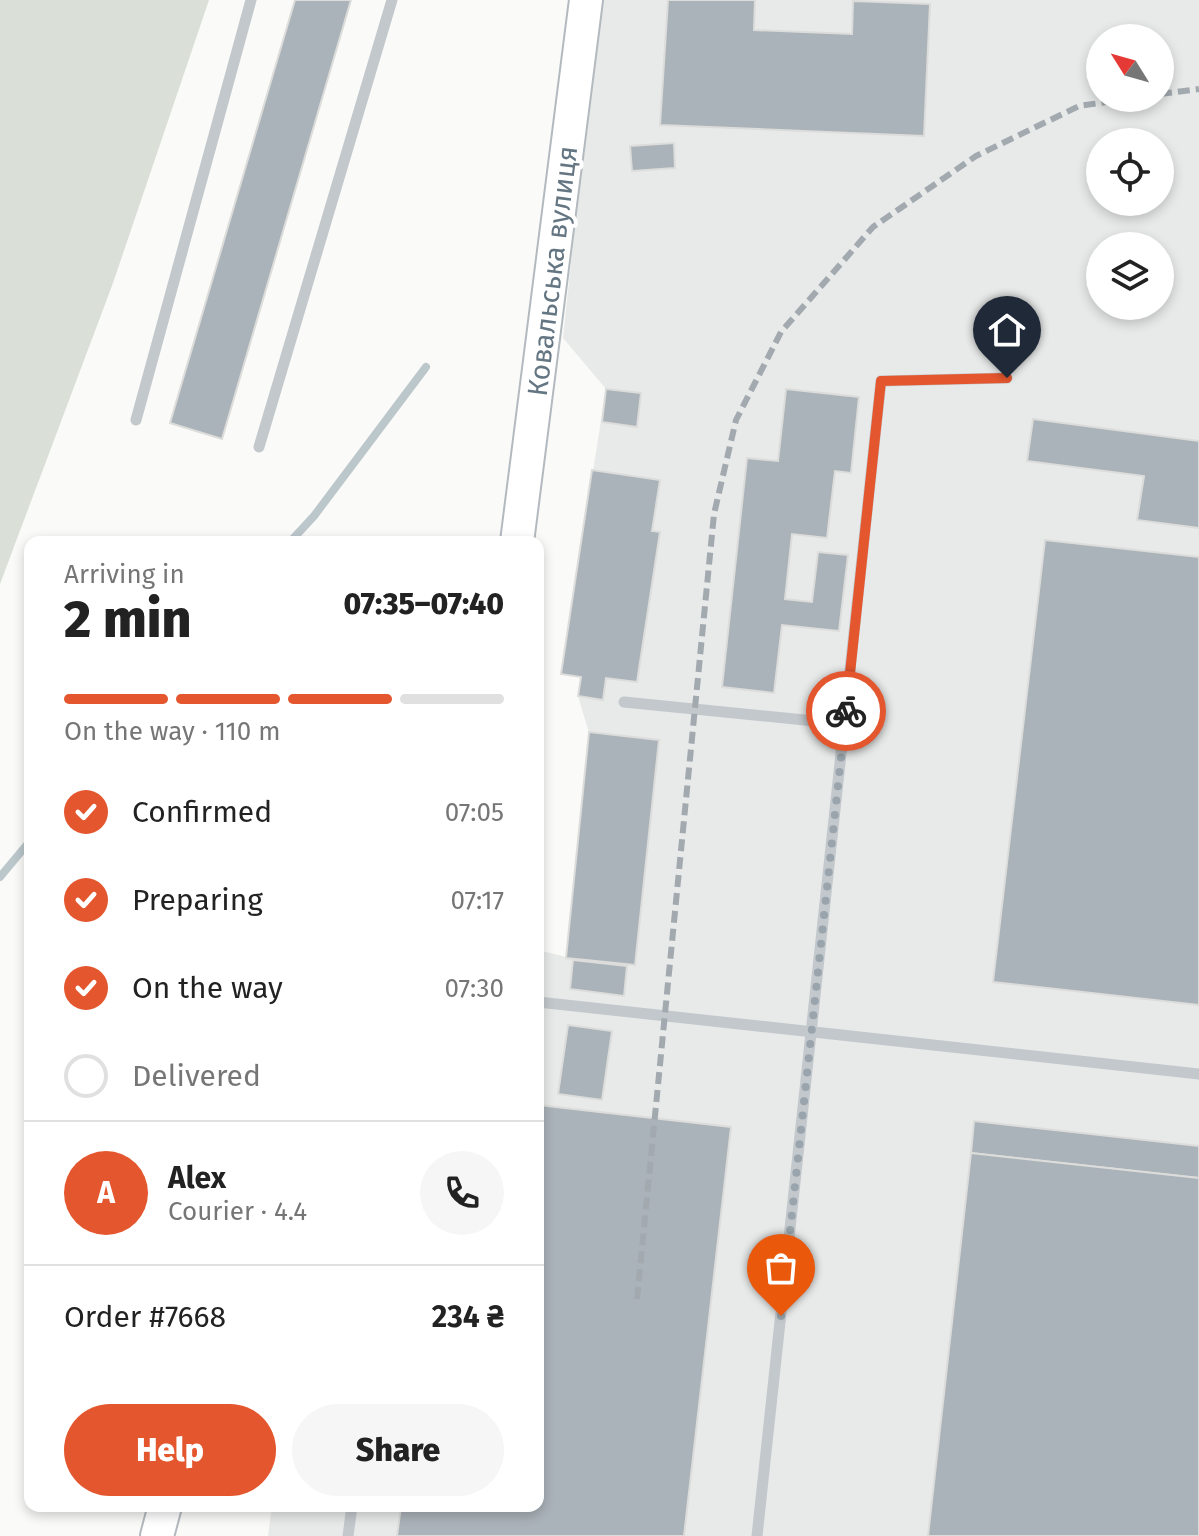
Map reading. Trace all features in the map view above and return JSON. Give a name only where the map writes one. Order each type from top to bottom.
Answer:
[{"type":"street","name":"Ковальська вулиця","points":[[518,536],[586,0]]},
{"type":"street","points":[[157,1536],[163,1512]]},
{"type":"lane","points":[[136,420],[251,0]]},
{"type":"lane","points":[[259,447],[392,0]]},
{"type":"lane","points":[[757,1536],[881,381],[1007,378]]},
{"type":"lane","points":[[624,702],[845,724]]},
{"type":"lane","points":[[544,1003],[1199,1074]]},
{"type":"lane","points":[[348,1536],[351,1512]]},
{"type":"shaded area","points":[[0,0],[209,0],[113,283],[0,584]]},
{"type":"shaded area","points":[[599,0],[1199,0],[1199,1536],[268,1536],[271,1512],[544,1512],[544,952],[566,957],[589,733],[578,696],[581,677],[561,674],[606,389],[563,338]]},
{"type":"building","points":[[295,0],[351,0],[222,439],[170,423]]},
{"type":"building","points":[[668,0],[755,0],[754,30],[852,34],[853,1],[930,4],[924,136],[660,125]]},
{"type":"building","points":[[674,143],[675,168],[632,171],[630,146]]},
{"type":"building","points":[[606,389],[641,393],[637,427],[602,422]]},
{"type":"building","points":[[786,389],[859,397],[851,473],[835,471],[827,538],[792,534],[785,599],[812,602],[818,552],[848,555],[839,631],[782,625],[774,693],[722,687],[747,458],[778,461]]},
{"type":"building","points":[[1033,419],[1199,441],[1199,528],[1137,520],[1144,476],[1027,461]]},
{"type":"building","points":[[592,470],[660,480],[652,531],[660,532],[637,682],[606,678],[603,700],[578,696],[581,677],[561,674]]},
{"type":"building","points":[[1045,540],[1199,557],[1199,1005],[993,982]]},
{"type":"building","points":[[589,732],[659,740],[635,965],[566,958]]},
{"type":"building","points":[[573,960],[627,966],[624,996],[570,989]]},
{"type":"building","points":[[568,1025],[612,1031],[602,1100],[558,1094]]},
{"type":"building","points":[[544,1106],[731,1127],[684,1536],[397,1536],[400,1512],[544,1512]]},
{"type":"building","points":[[974,1121],[1199,1146],[1199,1178],[971,1153]]},
{"type":"building","points":[[971,1153],[1199,1178],[1199,1536],[928,1536]]},
{"type":"waterway","points":[[296,536],[426,367]]},
{"type":"waterway","points":[[0,877],[24,848]]},
{"type":"railway","points":[[1174,92],[1199,89]]},
{"type":"railway","points":[[637,1299],[714,514],[736,420],[781,332],[873,227],[976,156],[1086,105]]},
{"type":"way so far","points":[[781,1316],[846,711]]},
{"type":"route","points":[[846,711],[881,381],[1007,378]]}]
